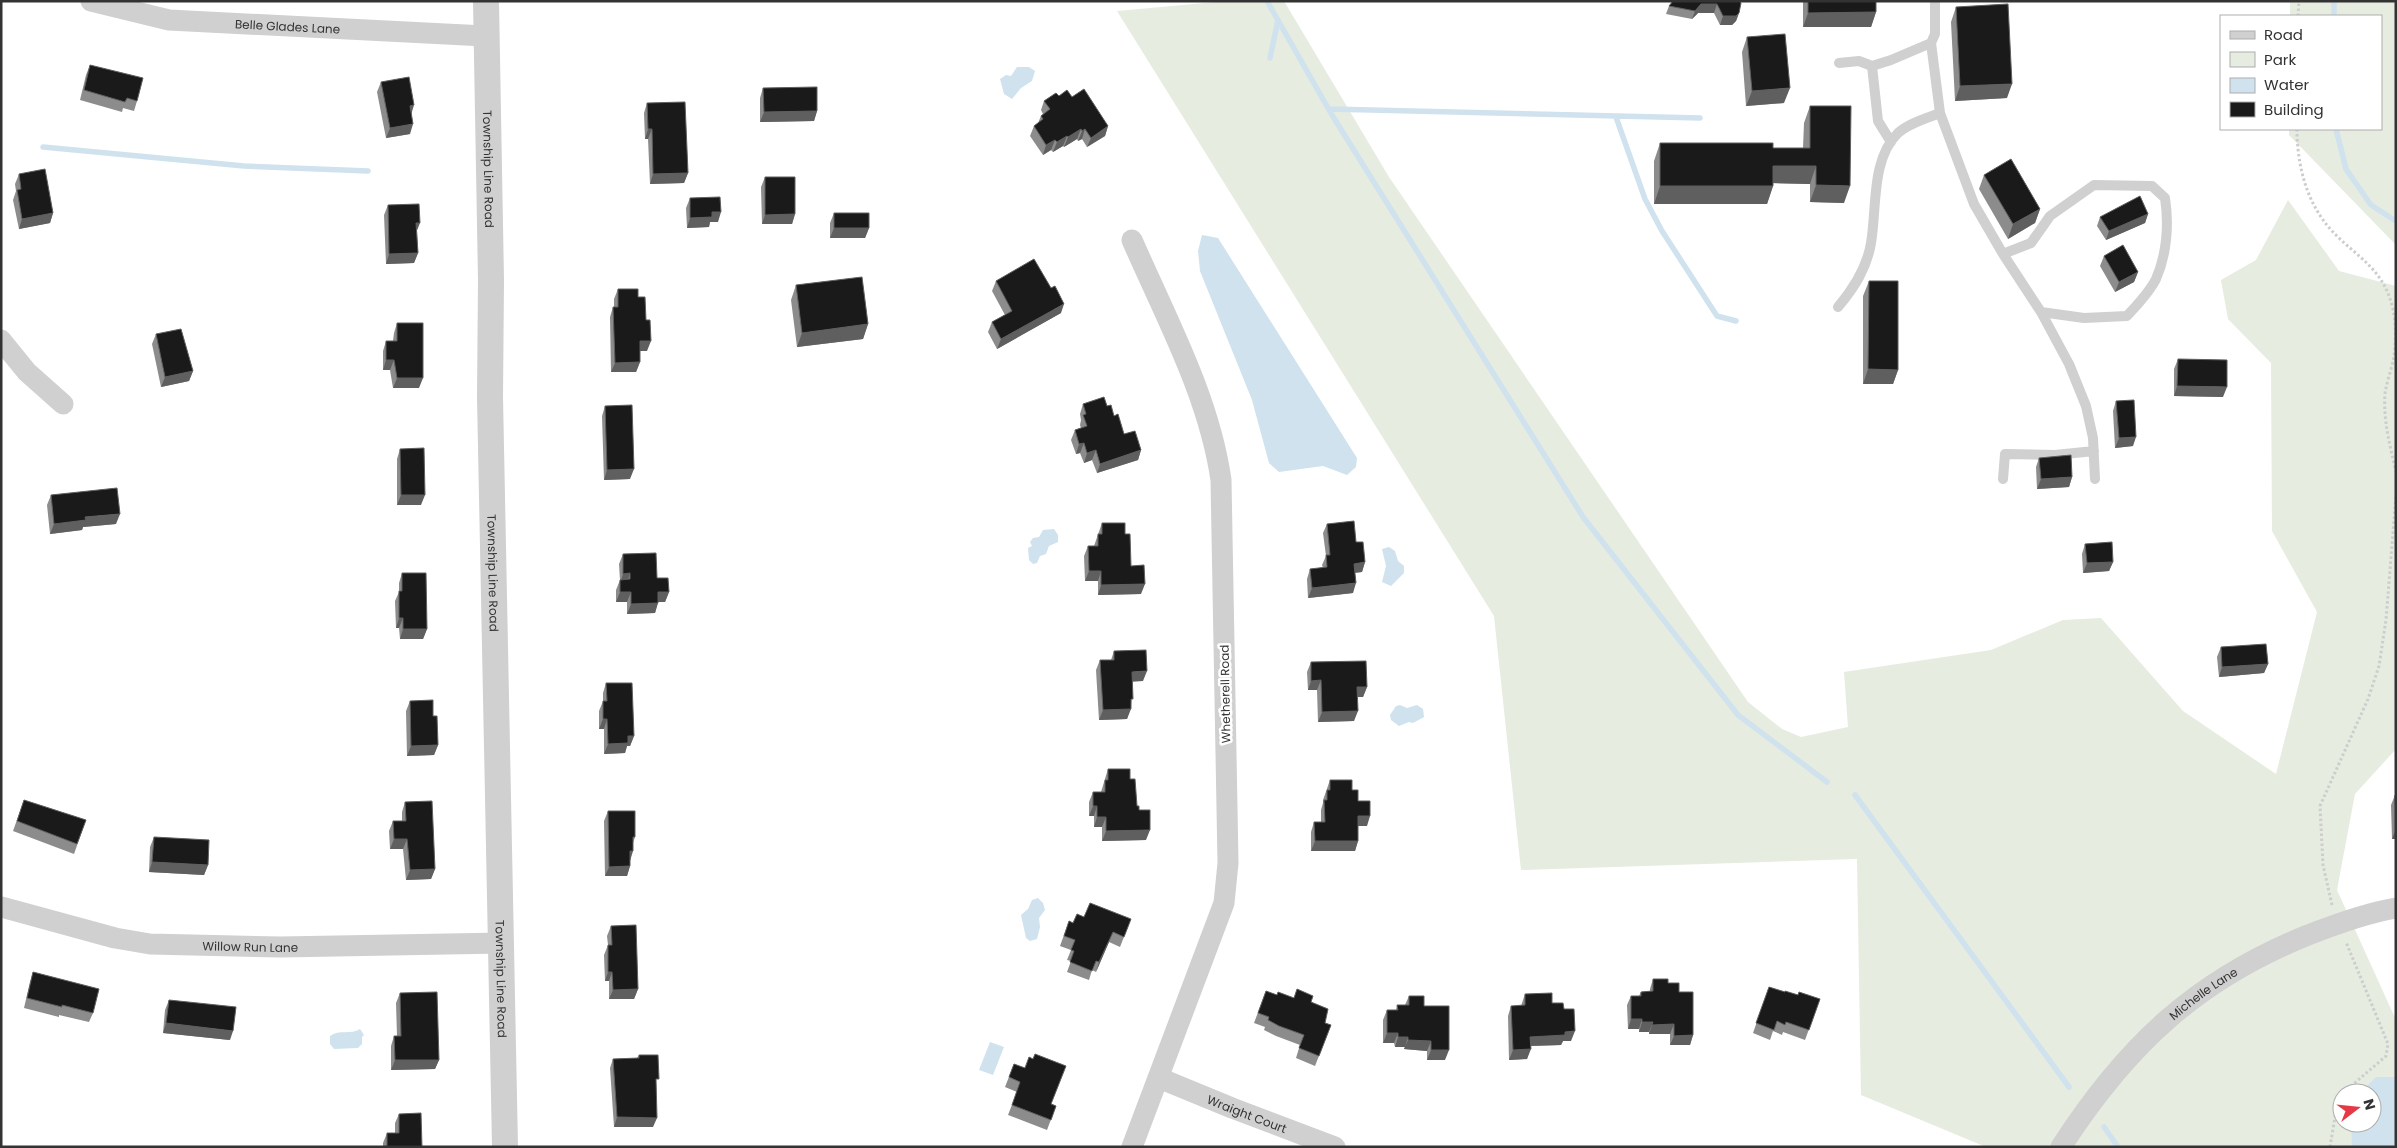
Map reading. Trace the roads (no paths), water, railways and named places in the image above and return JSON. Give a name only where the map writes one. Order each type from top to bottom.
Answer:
[{"type":"street","name":"Belle Glades Lane","points":[[91,1],[169,20],[485,36]]},
{"type":"street","name":"Township Line Road","points":[[486,1],[485,36],[491,280],[490,397],[503,943],[505,1147]]},
{"type":"street","name":"Whetherell Road","points":[[1132,240],[1203,404],[1216,444],[1221,480],[1228,863],[1224,903],[1132,1147]]},
{"type":"street","points":[[1,340],[26,372],[63,404]]},
{"type":"street","name":"Willow Run Lane","points":[[1,907],[115,938],[150,944],[281,947],[503,943]]},
{"type":"street","name":"Michelle Lane","points":[[2061,1147],[2085,1110],[2153,1031],[2180,1007],[2230,972],[2260,956],[2339,924],[2396,908]]},
{"type":"street","name":"Wraight Court","points":[[1159,1078],[1335,1147]]},
{"type":"lane","points":[[1935,1],[1935,34],[1931,43],[1940,113],[1974,204],[2003,254],[2041,312],[2069,364],[2086,406],[2094,451],[2095,479]]},
{"type":"lane","points":[[1840,63],[1859,61],[1872,66],[1931,43]]},
{"type":"lane","points":[[1872,66],[1878,121],[1891,142]]},
{"type":"lane","points":[[1838,307],[1854,288],[1865,266],[1871,244],[1881,163],[1891,142],[1898,132],[1908,126],[1940,113]]},
{"type":"lane","points":[[2003,254],[2031,243],[2050,216],[2094,185],[2152,186],[2166,198],[2168,220],[2164,250],[2156,279],[2127,316],[2084,318],[2041,312]]},
{"type":"lane","points":[[2002,479],[2005,454],[2056,455],[2094,451]]},
{"type":"water","points":[[1017,67],[1029,67],[1035,71],[1032,81],[1021,88],[1012,99],[1004,94],[1000,79],[1006,75],[1011,76]]},
{"type":"water","points":[[1202,235],[1218,238],[1357,458],[1356,467],[1347,475],[1323,466],[1279,472],[1269,463],[1252,400],[1200,271],[1198,251]]},
{"type":"water","points":[[1054,529],[1058,535],[1058,542],[1049,546],[1046,554],[1040,556],[1037,563],[1033,564],[1029,560],[1028,548],[1032,546],[1030,542],[1033,538],[1039,537],[1043,530]]},
{"type":"water","points":[[1389,547],[1395,551],[1398,561],[1404,566],[1404,573],[1391,586],[1382,582],[1386,566],[1382,549]]},
{"type":"water","points":[[1400,705],[1407,708],[1417,705],[1423,709],[1424,717],[1413,723],[1409,722],[1399,726],[1391,720],[1390,715],[1396,706]]},
{"type":"water","points":[[1038,898],[1043,903],[1045,910],[1039,918],[1040,927],[1037,939],[1030,941],[1026,938],[1021,915],[1028,909],[1032,900]]},
{"type":"water","points":[[360,1029],[364,1035],[362,1037],[362,1044],[358,1048],[334,1049],[330,1044],[330,1036],[334,1034],[353,1032]]},
{"type":"water","points":[[990,1042],[1004,1047],[993,1075],[979,1070]]},
{"type":"water","points":[[2376,1077],[2396,1077],[2396,1147],[2352,1147],[2351,1133],[2382,1133],[2382,1083],[2370,1083]]},
{"type":"waterway","points":[[1267,1],[1332,115],[1583,517],[1738,715],[1827,782]]},
{"type":"waterway","points":[[2334,1],[2334,15]]},
{"type":"waterway","points":[[1270,58],[1278,20]]},
{"type":"waterway","points":[[1329,109],[1700,118]]},
{"type":"waterway","points":[[1616,117],[1645,199],[1662,231],[1717,316],[1736,321]]},
{"type":"waterway","points":[[2336,130],[2346,169],[2371,205],[2396,221]]},
{"type":"waterway","points":[[43,147],[244,166],[368,171]]},
{"type":"waterway","points":[[1855,795],[2069,1087]]},
{"type":"waterway","points":[[2104,1127],[2118,1147]]}]
